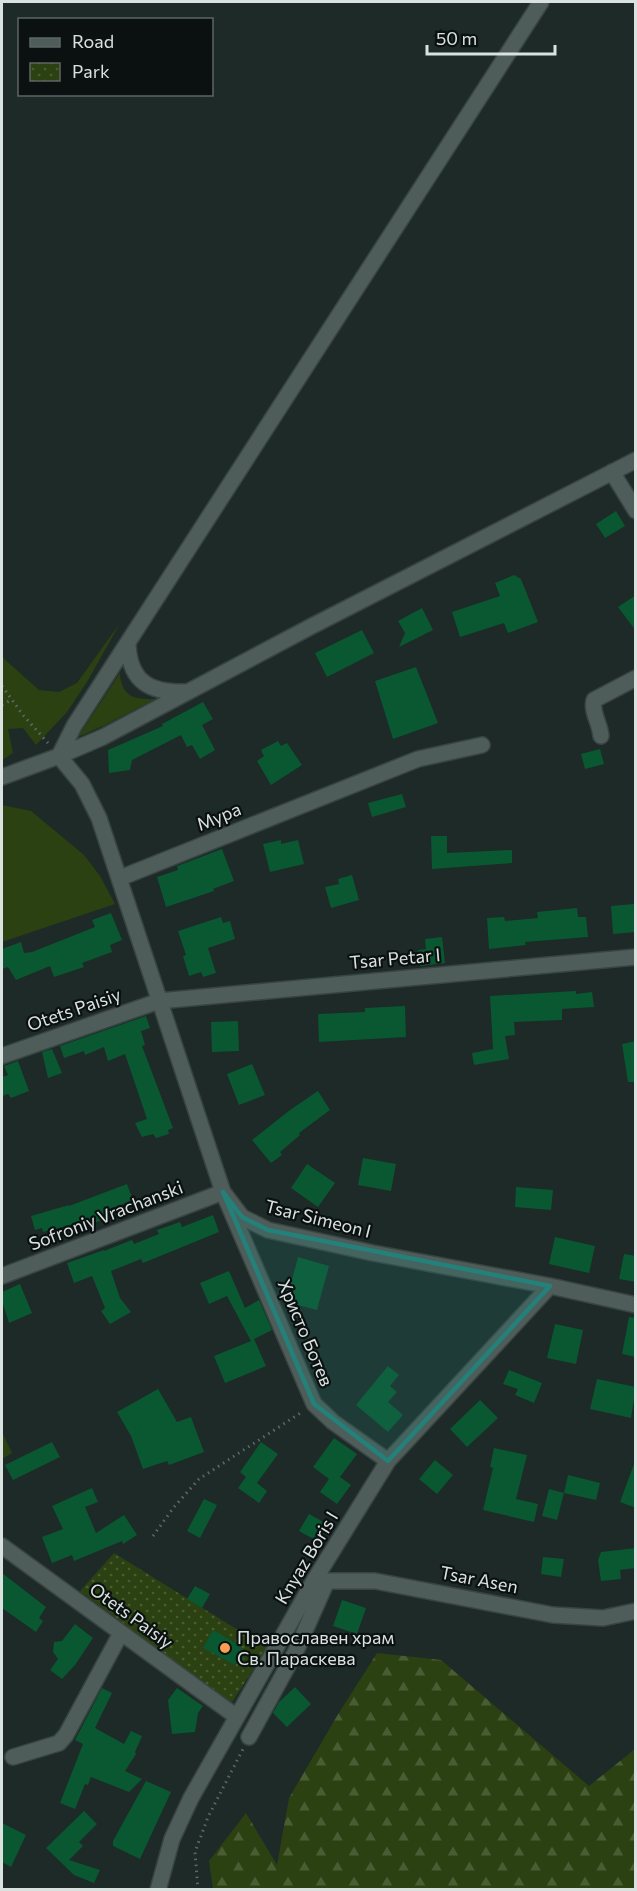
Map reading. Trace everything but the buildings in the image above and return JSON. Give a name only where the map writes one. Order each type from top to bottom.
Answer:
[{"type":"street","points":[[59,756],[74,726],[542,2]]},
{"type":"street","points":[[2,777],[103,737],[312,626],[636,460]]},
{"type":"street","points":[[612,472],[636,511]]},
{"type":"street","points":[[128,645],[129,662],[135,675],[145,683],[156,690],[190,692]]},
{"type":"street","points":[[601,736],[601,728],[592,706],[594,700],[636,678]]},
{"type":"street","name":"Мура","points":[[120,878],[418,759],[482,745]]},
{"type":"street","name":"Tsar Simeon I","points":[[59,756],[82,784],[99,818],[223,1192],[242,1217],[268,1230],[373,1254],[550,1286],[636,1305]]},
{"type":"street","name":"Tsar Petar I","points":[[159,1001],[636,957]]},
{"type":"street","name":"Otets Paisiy","points":[[2,1056],[159,1001]]},
{"type":"street","name":"Sofroniy Vrachanski","points":[[2,1276],[223,1192]]},
{"type":"street","name":"Христо Ботев","points":[[223,1192],[314,1404],[333,1422],[388,1461]]},
{"type":"street","name":"Knyaz Boris I","points":[[159,1890],[172,1839],[191,1798],[237,1717],[321,1580],[388,1461],[550,1286]]},
{"type":"street","name":"Otets Paisiy","points":[[2,1546],[237,1717]]},
{"type":"street","points":[[249,1737],[296,1651],[321,1580]]},
{"type":"street","name":"Tsar Asen","points":[[321,1580],[375,1581],[569,1617],[603,1618],[636,1611]]},
{"type":"street","points":[[13,1757],[59,1743],[66,1736],[121,1633]]},
{"type":"path","points":[[2,686],[11,700],[59,756]]},
{"type":"path","points":[[2,705],[11,700]]},
{"type":"path","points":[[153,1536],[174,1507],[199,1479],[314,1404]]},
{"type":"path","points":[[198,1890],[195,1852],[208,1817],[249,1737]]},
{"type":"highlighted area","points":[[223,1192],[242,1217],[268,1230],[550,1286],[388,1461],[314,1404]]},
{"type":"green space","points":[[120,623],[87,682],[67,712],[36,745],[23,728],[8,729],[13,753],[2,760],[2,657],[39,690],[59,692],[77,683]]},
{"type":"green space","points":[[120,673],[123,687],[130,695],[141,699],[155,699],[78,737]]},
{"type":"green space","points":[[2,805],[31,811],[84,855],[100,876],[115,904],[2,942]]},
{"type":"green space","points":[[2,1432],[12,1453],[2,1459]]},
{"type":"green space","points":[[114,1553],[267,1648],[231,1704],[80,1591]]},
{"type":"green space","points":[[377,1653],[441,1660],[589,1786],[635,1749],[635,1889],[213,1889],[209,1861],[246,1813],[277,1865],[289,1798]]},
{"type":"place","name":"Православен храм Св. Параскева","points":[[225,1648]]}]
